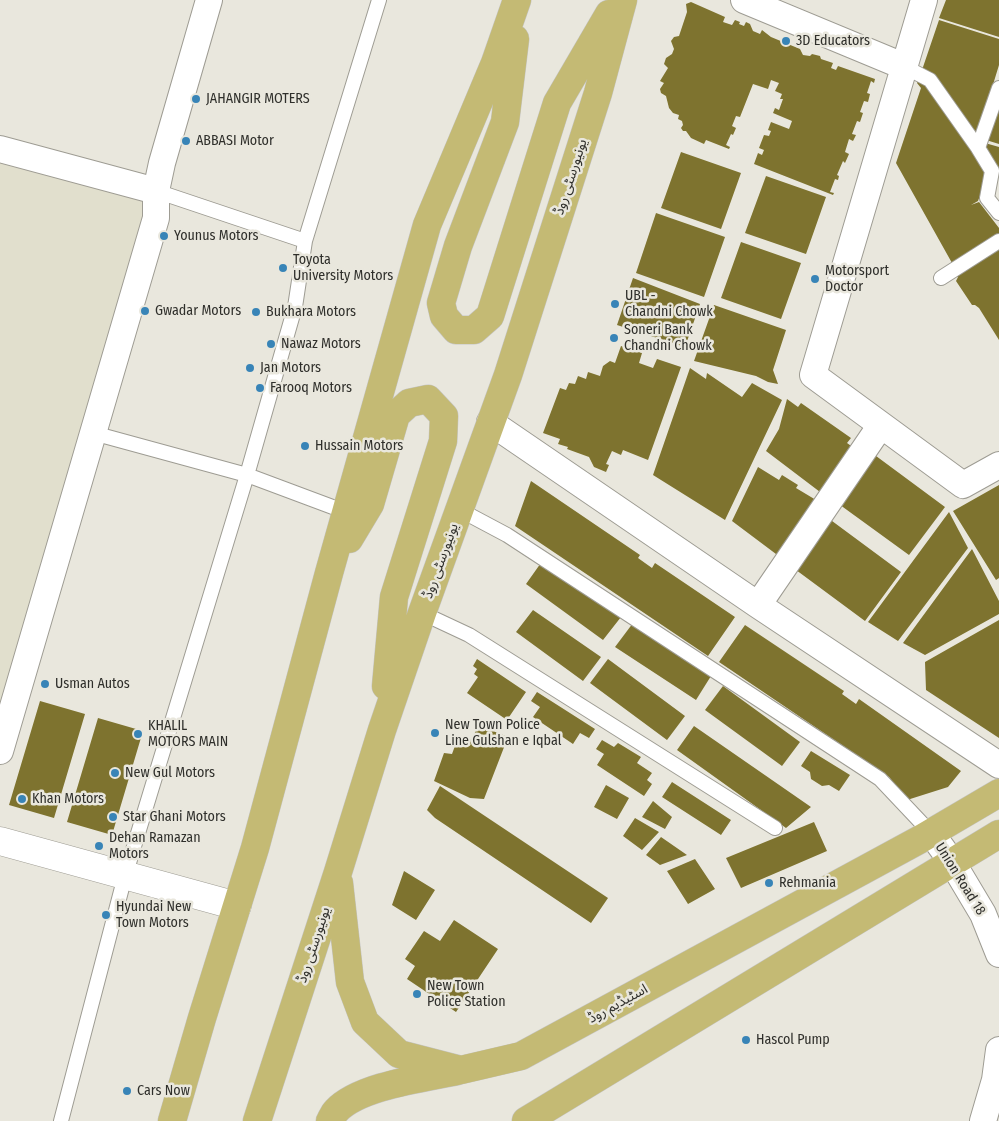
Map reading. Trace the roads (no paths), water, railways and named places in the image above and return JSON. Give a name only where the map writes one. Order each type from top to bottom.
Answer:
[{"type":"main road","points":[[518,0],[505,122],[458,246],[441,303],[444,316],[456,330],[474,330],[490,316],[558,103],[617,0]]},
{"type":"main road","points":[[172,1121],[255,848],[329,573],[427,225],[495,62],[518,0]]},
{"type":"main road","name":"یونیورسٹی روڈ","points":[[257,1121],[382,730],[511,366],[598,93],[623,0]]},
{"type":"main road","points":[[329,573],[370,504],[396,415],[409,403],[428,399],[444,416],[443,441],[394,597],[382,730]]},
{"type":"main road","name":"اسٹیڈیم روڈ","points":[[338,872],[350,982],[365,1022],[399,1054],[461,1070],[521,1056],[931,833],[999,793]]},
{"type":"main road","points":[[526,1121],[999,834]]},
{"type":"main road","points":[[330,1121],[336,1111],[351,1099],[374,1090],[461,1070]]},
{"type":"street","points":[[0,751],[156,218],[156,190],[162,163],[209,0]]},
{"type":"street","points":[[744,0],[903,66]]},
{"type":"street","points":[[924,0],[813,375],[963,485],[999,465]]},
{"type":"street","points":[[0,149],[156,190]]},
{"type":"street","points":[[490,422],[758,605],[999,765]]},
{"type":"street","points":[[758,605],[881,425]]},
{"type":"street","name":"Union Road 18","points":[[931,833],[952,862],[983,914],[999,954]]},
{"type":"street","points":[[0,841],[237,906]]},
{"type":"street","points":[[983,1121],[994,1080],[999,1050]]},
{"type":"lane","points":[[61,1121],[125,876],[247,475],[295,307],[304,241],[379,0]]},
{"type":"lane","points":[[903,66],[930,80],[978,148],[992,171],[987,198],[999,213]]},
{"type":"lane","points":[[978,148],[999,88]]},
{"type":"lane","points":[[156,190],[304,241]]},
{"type":"lane","points":[[941,278],[999,241]]},
{"type":"lane","points":[[93,433],[247,475],[346,512]]},
{"type":"lane","points":[[460,510],[507,535],[880,779],[931,833]]},
{"type":"lane","points":[[422,613],[469,635],[775,828]]},
{"type":"place","name":"3D Educators","points":[[786,41]]},
{"type":"place","name":"JAHANGIR MOTERS","points":[[196,99]]},
{"type":"place","name":"ABBASI Motor","points":[[186,141]]},
{"type":"place","name":"Younus Motors","points":[[164,236]]},
{"type":"place","name":"Toyota University Motors","points":[[283,268]]},
{"type":"place","name":"Motorsport Doctor","points":[[815,279]]},
{"type":"place","name":"UBL - Chandni Chowk","points":[[615,304]]},
{"type":"place","name":"Gwadar Motors","points":[[145,311]]},
{"type":"place","name":"Bukhara Motors","points":[[256,312]]},
{"type":"place","name":"Soneri Bank Chandni Chowk","points":[[614,338]]},
{"type":"place","name":"Nawaz Motors","points":[[271,344]]},
{"type":"place","name":"Jan Motors","points":[[250,368]]},
{"type":"place","name":"Farooq Motors","points":[[260,388]]},
{"type":"place","name":"Hussain Motors","points":[[305,446]]},
{"type":"place","name":"Usman Autos","points":[[45,684]]},
{"type":"place","name":"New Town Police Line Gulshan e Iqbal","points":[[435,733]]},
{"type":"place","name":"KHALIL MOTORS MAIN","points":[[138,734]]},
{"type":"place","name":"New Gul Motors","points":[[115,773]]},
{"type":"place","name":"Khan Motors","points":[[22,799]]},
{"type":"place","name":"Star Ghani Motors","points":[[113,817]]},
{"type":"place","name":"Dehan Ramazan Motors","points":[[99,846]]},
{"type":"place","name":"Rehmania","points":[[769,883]]},
{"type":"place","name":"Hyundai New Town Motors","points":[[106,915]]},
{"type":"place","name":"New Town Police Station","points":[[417,994]]},
{"type":"place","name":"Hascol Pump","points":[[746,1040]]},
{"type":"place","name":"Cars Now","points":[[127,1091]]}]
